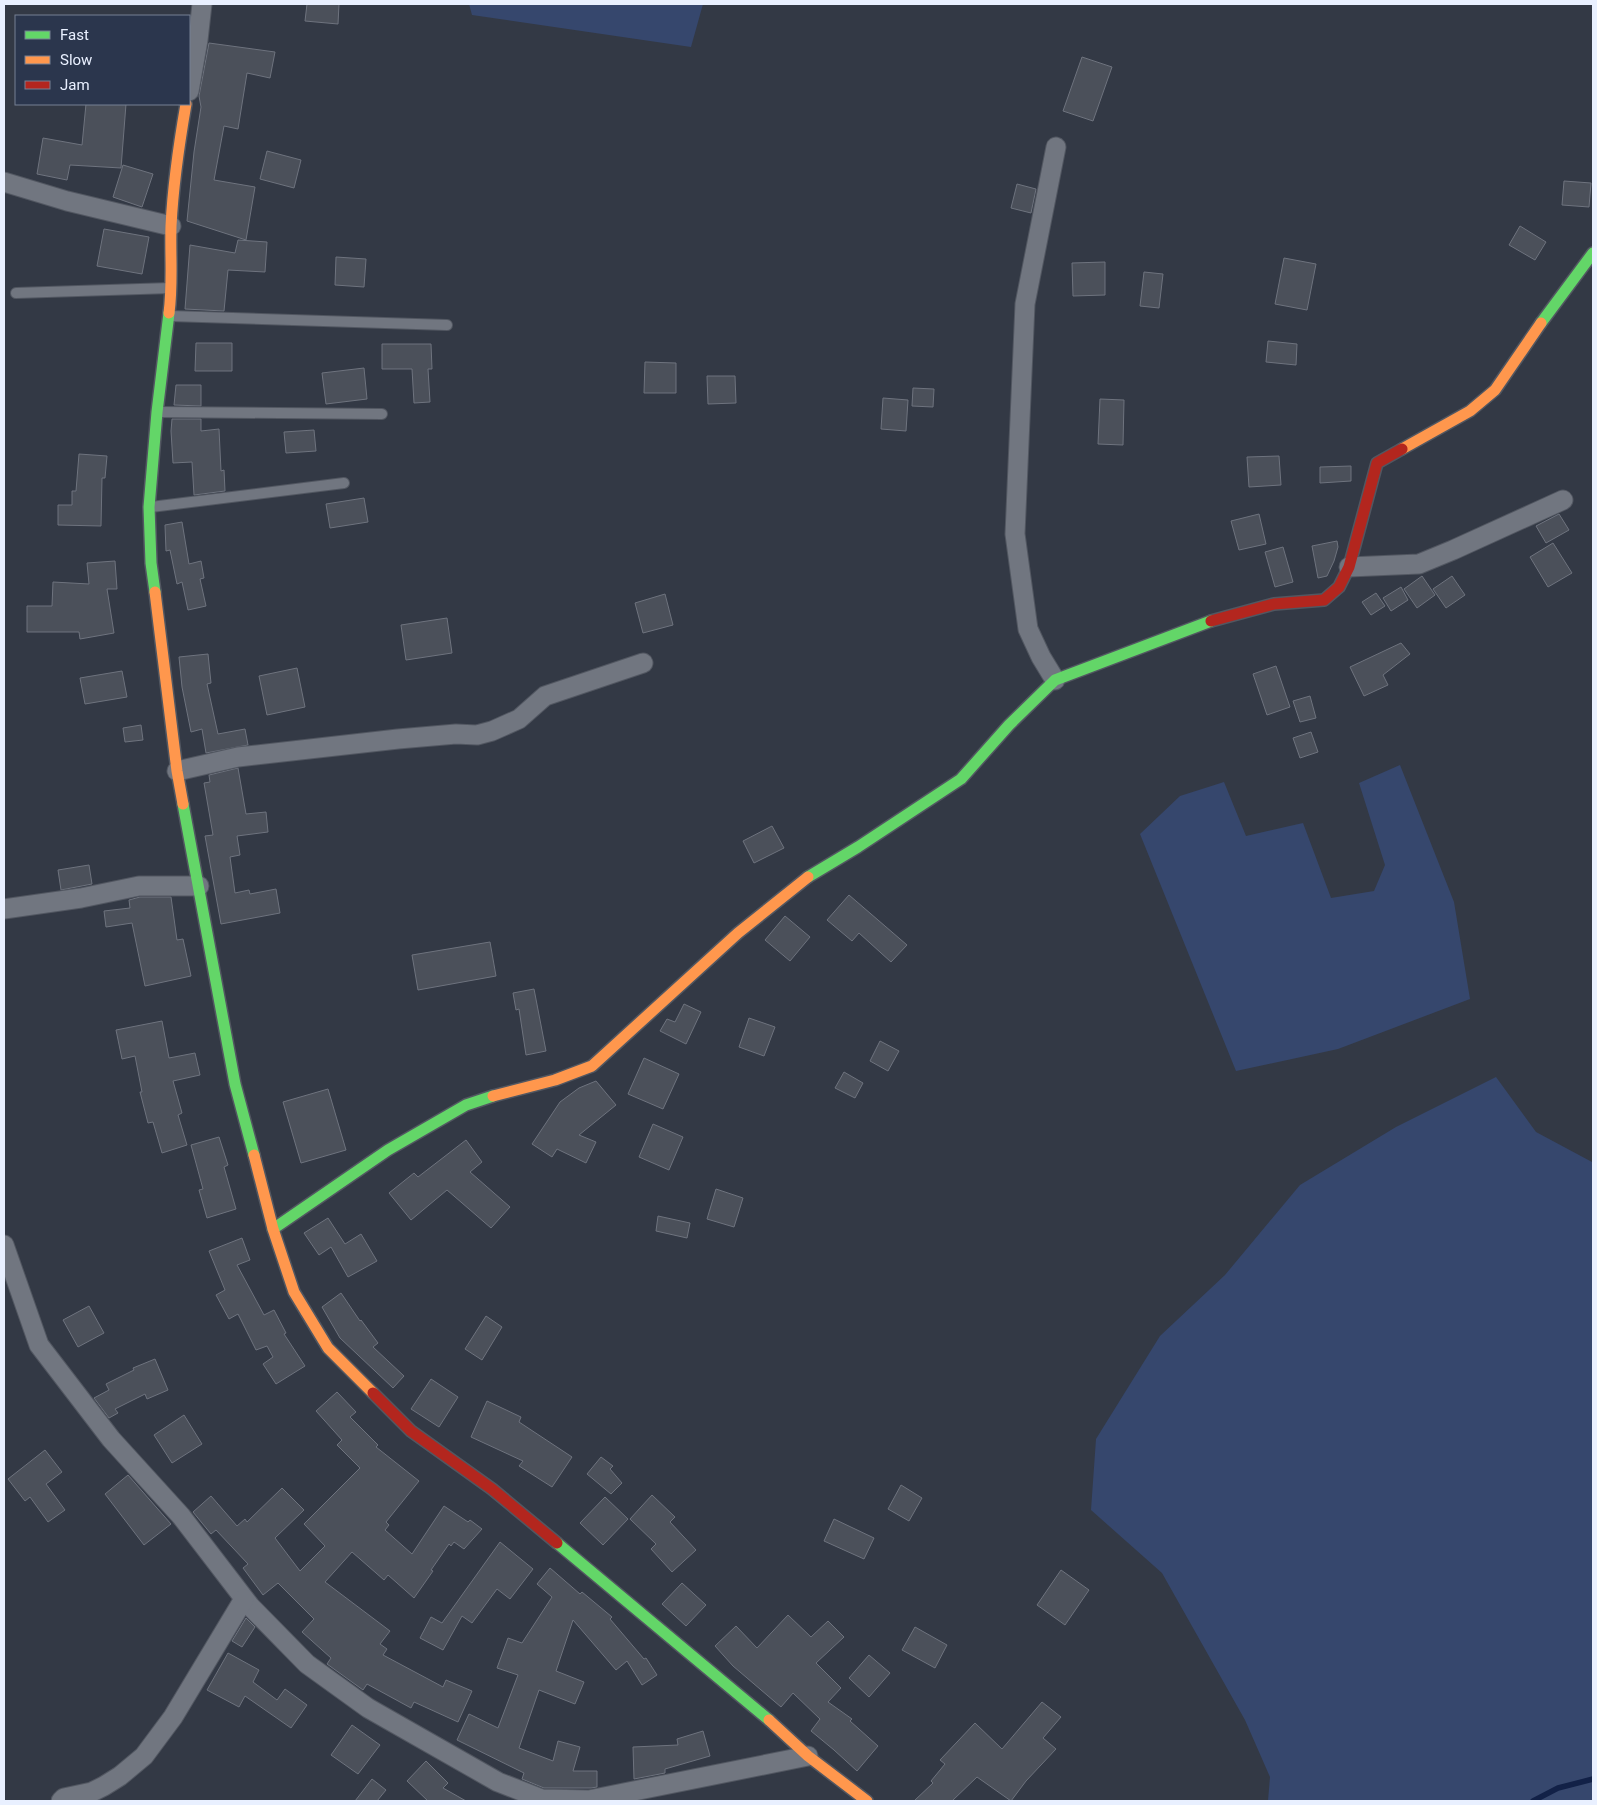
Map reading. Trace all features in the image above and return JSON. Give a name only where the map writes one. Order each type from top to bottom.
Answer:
[{"type":"street","points":[[190,85],[202,4]]},
{"type":"street","points":[[186,105],[178,150],[171,226],[172,288],[157,412],[149,507],[151,563],[177,771],[235,1084],[273,1229],[294,1292],[328,1348],[411,1431],[492,1489],[745,1699],[808,1756],[867,1801]]},
{"type":"street","points":[[1055,680],[1041,657],[1028,629],[1015,534],[1025,304],[1056,147]]},
{"type":"street","points":[[4,182],[67,201],[171,226]]},
{"type":"street","points":[[273,1229],[388,1150],[466,1105],[503,1092],[555,1080],[592,1066],[738,933],[812,873],[858,847],[961,779],[1009,725],[1055,680],[1202,623],[1274,604],[1324,600],[1339,587],[1349,567],[1377,463],[1470,411],[1495,390],[1593,253]]},
{"type":"street","points":[[1349,567],[1419,564],[1563,500]]},
{"type":"street","points":[[177,771],[238,757],[398,739],[477,735],[492,731],[519,719],[545,696],[643,663]]},
{"type":"street","points":[[4,909],[81,898],[139,886],[199,886]]},
{"type":"street","points":[[4,1245],[39,1346],[111,1439],[181,1516],[244,1599],[306,1664],[368,1708],[498,1782],[542,1799],[589,1800],[808,1756]]},
{"type":"street","points":[[61,1801],[64,1798],[92,1792],[104,1786],[120,1776],[144,1756],[173,1717],[244,1599]]},
{"type":"lane","points":[[16,293],[172,288]]},
{"type":"lane","points":[[168,316],[447,325]]},
{"type":"lane","points":[[157,412],[382,414]]},
{"type":"lane","points":[[149,507],[344,483]]},
{"type":"shaded area","points":[[469,4],[703,4],[691,47],[472,15]]},
{"type":"shaded area","points":[[1400,765],[1454,902],[1470,999],[1338,1049],[1236,1071],[1140,834],[1180,796],[1224,782],[1246,836],[1303,823],[1331,898],[1374,891],[1385,865],[1359,783]]},
{"type":"shaded area","points":[[1496,1077],[1536,1132],[1592,1162],[1593,1160],[1593,1801],[1268,1801],[1270,1777],[1245,1720],[1162,1573],[1091,1510],[1096,1439],[1160,1336],[1225,1275],[1300,1185],[1396,1127]]},
{"type":"building","points":[[307,4],[339,4],[338,24],[305,21]]},
{"type":"building","points":[[209,43],[275,52],[270,78],[247,73],[238,129],[224,126],[214,180],[255,187],[246,240],[187,221],[201,107],[199,96]]},
{"type":"building","points":[[1082,57],[1112,67],[1093,121],[1063,111]]},
{"type":"building","points":[[86,105],[126,105],[121,168],[70,165],[67,180],[37,174],[43,138],[82,145]]},
{"type":"building","points":[[267,151],[301,160],[294,188],[260,179]]},
{"type":"building","points":[[123,165],[153,174],[142,207],[113,197]]},
{"type":"building","points":[[1564,181],[1591,183],[1589,207],[1562,205]]},
{"type":"building","points":[[1017,184],[1036,189],[1031,213],[1011,208]]},
{"type":"building","points":[[1520,226],[1546,242],[1535,260],[1509,245]]},
{"type":"building","points":[[104,229],[149,237],[142,274],[97,266]]},
{"type":"building","points":[[238,240],[267,242],[265,272],[228,270],[224,311],[185,309],[190,245],[235,253]]},
{"type":"building","points":[[336,257],[366,259],[364,287],[335,285]]},
{"type":"building","points":[[1284,258],[1316,264],[1307,310],[1275,304]]},
{"type":"building","points":[[1105,262],[1105,295],[1073,296],[1072,263]]},
{"type":"building","points":[[1144,272],[1163,274],[1159,308],[1140,306]]},
{"type":"building","points":[[1268,341],[1297,344],[1296,365],[1266,362]]},
{"type":"building","points":[[196,343],[232,343],[232,371],[195,371]]},
{"type":"building","points":[[382,344],[431,344],[432,369],[428,369],[430,402],[414,403],[412,369],[382,369]]},
{"type":"building","points":[[645,362],[676,363],[676,393],[644,393]]},
{"type":"building","points":[[364,368],[367,399],[326,404],[322,373]]},
{"type":"building","points":[[707,376],[735,376],[736,403],[708,404]]},
{"type":"building","points":[[176,385],[201,385],[201,406],[174,405]]},
{"type":"building","points":[[913,388],[934,389],[933,407],[912,406]]},
{"type":"building","points":[[883,398],[908,400],[906,431],[881,429]]},
{"type":"building","points":[[1100,399],[1124,400],[1123,445],[1098,444]]},
{"type":"building","points":[[172,419],[201,419],[201,431],[219,429],[221,471],[224,470],[225,491],[194,495],[192,462],[173,463]]},
{"type":"building","points":[[314,430],[316,451],[286,453],[284,432]]},
{"type":"building","points":[[79,454],[107,456],[105,478],[102,478],[101,526],[58,525],[58,505],[72,505],[72,491],[76,491]]},
{"type":"building","points":[[1279,456],[1281,485],[1249,487],[1247,457]]},
{"type":"building","points":[[1351,466],[1351,481],[1320,483],[1320,467]]},
{"type":"building","points":[[364,498],[368,522],[330,528],[326,504]]},
{"type":"building","points":[[1259,514],[1266,544],[1239,550],[1231,521]]},
{"type":"building","points":[[1559,514],[1569,530],[1546,543],[1536,526]]},
{"type":"building","points":[[182,522],[189,564],[201,561],[204,578],[200,579],[206,606],[188,610],[182,582],[177,584],[170,550],[166,551],[165,525]]},
{"type":"building","points":[[1337,541],[1338,547],[1334,561],[1327,576],[1318,578],[1312,546]]},
{"type":"building","points":[[1553,543],[1572,573],[1548,587],[1530,557]]},
{"type":"building","points":[[1283,547],[1293,582],[1275,587],[1265,552]]},
{"type":"building","points":[[115,561],[117,589],[107,589],[114,633],[80,639],[79,632],[27,632],[27,606],[52,606],[53,582],[89,584],[87,563]]},
{"type":"building","points":[[1422,576],[1435,595],[1417,608],[1404,589]]},
{"type":"building","points":[[1452,576],[1465,595],[1446,608],[1433,589]]},
{"type":"building","points":[[1401,587],[1408,600],[1391,611],[1383,598]]},
{"type":"building","points":[[1376,593],[1385,606],[1371,615],[1362,602]]},
{"type":"building","points":[[665,594],[673,625],[643,633],[635,603]]},
{"type":"building","points":[[447,618],[452,653],[406,660],[401,625]]},
{"type":"building","points":[[1401,643],[1410,654],[1383,675],[1388,685],[1364,696],[1350,667]]},
{"type":"building","points":[[208,654],[211,683],[207,684],[218,734],[245,729],[248,745],[206,753],[202,729],[191,732],[182,687],[179,657]]},
{"type":"building","points":[[1276,666],[1290,707],[1267,715],[1253,674]]},
{"type":"building","points":[[297,668],[305,707],[267,715],[259,676]]},
{"type":"building","points":[[122,671],[127,697],[85,704],[80,678]]},
{"type":"building","points":[[1310,696],[1316,718],[1300,722],[1293,701]]},
{"type":"building","points":[[141,725],[143,740],[125,742],[123,728]]},
{"type":"building","points":[[1311,732],[1318,752],[1300,758],[1293,738]]},
{"type":"building","points":[[238,768],[246,814],[266,812],[268,832],[237,836],[240,855],[230,857],[235,893],[249,890],[250,894],[276,889],[280,913],[221,924],[205,836],[213,835],[204,783],[210,782],[209,775]]},
{"type":"building","points":[[772,826],[784,848],[754,863],[743,841]]},
{"type":"building","points":[[89,865],[92,884],[61,890],[58,870]]},
{"type":"building","points":[[849,895],[907,945],[891,962],[859,933],[852,941],[827,920]]},
{"type":"building","points":[[140,897],[171,897],[177,940],[183,939],[191,976],[145,986],[132,923],[106,927],[104,911],[130,908],[129,900]]},
{"type":"building","points":[[785,916],[810,937],[790,961],[765,940]]},
{"type":"building","points":[[490,942],[496,976],[418,990],[412,955]]},
{"type":"building","points":[[534,989],[546,1051],[526,1055],[519,1009],[516,1010],[513,993]]},
{"type":"building","points":[[684,1004],[701,1012],[686,1044],[660,1031],[667,1019],[675,1022]]},
{"type":"building","points":[[749,1018],[775,1027],[764,1056],[739,1047]]},
{"type":"building","points":[[162,1021],[169,1058],[195,1053],[200,1075],[173,1081],[182,1113],[178,1115],[187,1145],[162,1153],[153,1122],[148,1123],[140,1092],[142,1092],[135,1056],[122,1059],[116,1030]]},
{"type":"building","points":[[880,1041],[899,1051],[888,1071],[870,1061]]},
{"type":"building","points":[[644,1058],[679,1074],[663,1109],[628,1094]]},
{"type":"building","points":[[844,1072],[863,1083],[855,1098],[835,1088]]},
{"type":"building","points":[[596,1081],[616,1105],[579,1135],[596,1142],[586,1163],[557,1149],[552,1157],[532,1144],[560,1102],[579,1088]]},
{"type":"building","points":[[328,1089],[346,1150],[301,1163],[283,1102]]},
{"type":"building","points":[[653,1124],[683,1137],[669,1170],[639,1157]]},
{"type":"building","points":[[219,1137],[228,1165],[224,1167],[236,1209],[207,1218],[199,1190],[203,1189],[191,1145]]},
{"type":"building","points":[[466,1140],[482,1162],[470,1172],[510,1207],[491,1228],[447,1190],[411,1220],[389,1193],[414,1173],[418,1177]]},
{"type":"building","points":[[716,1189],[743,1198],[734,1227],[707,1219]]},
{"type":"building","points":[[658,1216],[690,1223],[687,1238],[656,1231]]},
{"type":"building","points":[[328,1218],[345,1244],[361,1234],[377,1261],[348,1277],[331,1247],[319,1255],[304,1233]]},
{"type":"building","points":[[242,1238],[250,1260],[237,1265],[264,1315],[274,1310],[286,1333],[284,1334],[305,1366],[276,1384],[263,1364],[273,1357],[267,1346],[256,1350],[238,1314],[229,1319],[216,1295],[225,1290],[209,1251]]},
{"type":"building","points":[[341,1293],[378,1343],[373,1347],[404,1376],[393,1388],[340,1338],[322,1307]]},
{"type":"building","points":[[89,1306],[104,1333],[78,1347],[63,1320]]},
{"type":"building","points":[[486,1316],[502,1327],[482,1360],[465,1349]]},
{"type":"building","points":[[155,1359],[168,1390],[147,1399],[145,1394],[115,1409],[118,1413],[109,1418],[94,1398],[109,1390],[106,1384],[134,1370],[133,1368]]},
{"type":"building","points":[[431,1379],[458,1397],[439,1427],[411,1409]]},
{"type":"building","points":[[337,1392],[356,1412],[350,1417],[378,1445],[376,1447],[419,1481],[386,1522],[389,1525],[385,1530],[412,1554],[444,1506],[482,1529],[464,1549],[454,1542],[451,1546],[449,1544],[414,1598],[388,1575],[384,1580],[352,1552],[325,1582],[390,1631],[380,1644],[387,1649],[383,1655],[443,1687],[446,1680],[472,1691],[458,1722],[414,1702],[411,1708],[367,1684],[363,1690],[327,1664],[331,1658],[302,1632],[314,1619],[278,1583],[263,1595],[243,1568],[248,1564],[216,1530],[211,1534],[193,1512],[211,1496],[237,1526],[245,1519],[247,1522],[282,1488],[304,1510],[275,1538],[300,1571],[325,1546],[304,1524],[360,1468],[337,1445],[342,1440],[316,1411]]},
{"type":"building","points":[[487,1401],[521,1417],[519,1422],[572,1457],[552,1487],[519,1466],[523,1461],[471,1437]]},
{"type":"building","points":[[184,1415],[202,1444],[172,1463],[154,1435]]},
{"type":"building","points":[[45,1450],[62,1472],[46,1484],[65,1510],[48,1522],[30,1497],[25,1501],[8,1479]]},
{"type":"building","points":[[601,1457],[613,1466],[610,1469],[622,1483],[611,1494],[587,1474]]},
{"type":"building","points":[[128,1475],[171,1524],[144,1545],[105,1494]]},
{"type":"building","points":[[901,1485],[922,1498],[909,1521],[888,1509]]},
{"type":"building","points":[[652,1495],[675,1517],[670,1522],[696,1550],[672,1572],[651,1549],[656,1544],[630,1519]]},
{"type":"building","points":[[605,1497],[628,1519],[603,1545],[580,1523]]},
{"type":"building","points":[[834,1519],[874,1538],[864,1559],[824,1541]]},
{"type":"building","points":[[500,1542],[533,1569],[510,1599],[497,1589],[472,1623],[462,1616],[443,1650],[420,1638],[431,1617],[442,1623]]},
{"type":"building","points":[[550,1568],[580,1594],[582,1592],[612,1617],[610,1619],[644,1659],[646,1658],[657,1675],[642,1685],[627,1661],[616,1670],[573,1620],[556,1671],[584,1682],[575,1704],[539,1690],[519,1748],[553,1761],[558,1741],[580,1747],[573,1771],[597,1771],[597,1787],[544,1788],[522,1779],[524,1773],[457,1740],[469,1714],[498,1728],[518,1675],[497,1668],[508,1638],[522,1643],[552,1597],[537,1584]]},
{"type":"building","points":[[1061,1570],[1089,1590],[1065,1625],[1037,1605]]},
{"type":"building","points":[[682,1583],[706,1605],[686,1626],[662,1604]]},
{"type":"building","points":[[788,1615],[811,1637],[828,1621],[844,1637],[816,1663],[841,1688],[828,1702],[852,1719],[850,1721],[878,1746],[857,1771],[811,1731],[820,1719],[793,1693],[781,1707],[733,1666],[715,1646],[736,1626],[757,1648]]},
{"type":"building","points":[[246,1618],[255,1627],[242,1647],[232,1641]]},
{"type":"building","points":[[915,1627],[947,1645],[935,1668],[902,1650]]},
{"type":"building","points":[[228,1653],[259,1670],[253,1682],[277,1700],[285,1689],[307,1705],[291,1728],[245,1696],[239,1707],[207,1690]]},
{"type":"building","points":[[869,1655],[890,1673],[869,1697],[849,1678]]},
{"type":"building","points":[[1042,1702],[1061,1717],[1043,1738],[1056,1749],[1026,1781],[1011,1801],[977,1777],[952,1801],[914,1801],[933,1783],[931,1781],[945,1764],[940,1760],[975,1723],[1002,1749]]},
{"type":"building","points":[[352,1725],[380,1745],[358,1774],[331,1755]]},
{"type":"building","points":[[703,1731],[710,1756],[665,1769],[665,1773],[634,1779],[633,1747],[678,1745],[677,1739]]},
{"type":"building","points":[[426,1761],[448,1783],[443,1788],[466,1801],[428,1801],[407,1781]]},
{"type":"building","points":[[372,1779],[386,1790],[377,1801],[355,1801]]},
{"type":"waterway","points":[[1533,1801],[1558,1788],[1593,1779]]},
{"type":"traffic: fast","points":[[1541,323],[1593,253]]},
{"type":"traffic: fast","points":[[155,592],[151,563],[149,507],[157,412],[169,313]]},
{"type":"traffic: fast","points":[[808,877],[858,847],[961,779],[1009,725],[1055,680],[1211,621]]},
{"type":"traffic: fast","points":[[183,804],[235,1084],[254,1155]]},
{"type":"traffic: fast","points":[[273,1229],[388,1150],[466,1105],[493,1096]]},
{"type":"traffic: fast","points":[[557,1543],[769,1720]]},
{"type":"traffic: slow","points":[[169,313],[172,211],[186,105]]},
{"type":"traffic: slow","points":[[1402,449],[1470,411],[1495,390],[1541,323]]},
{"type":"traffic: slow","points":[[155,592],[177,771],[183,804]]},
{"type":"traffic: slow","points":[[493,1096],[555,1080],[592,1066],[738,933],[808,877]]},
{"type":"traffic: slow","points":[[254,1155],[273,1229],[294,1292],[328,1348],[373,1393]]},
{"type":"traffic: slow","points":[[769,1720],[808,1756],[867,1801]]},
{"type":"traffic: jam","points":[[1211,621],[1274,604],[1324,600],[1339,587],[1349,567],[1377,463],[1402,449]]},
{"type":"traffic: jam","points":[[373,1393],[411,1431],[492,1489],[557,1543]]}]
